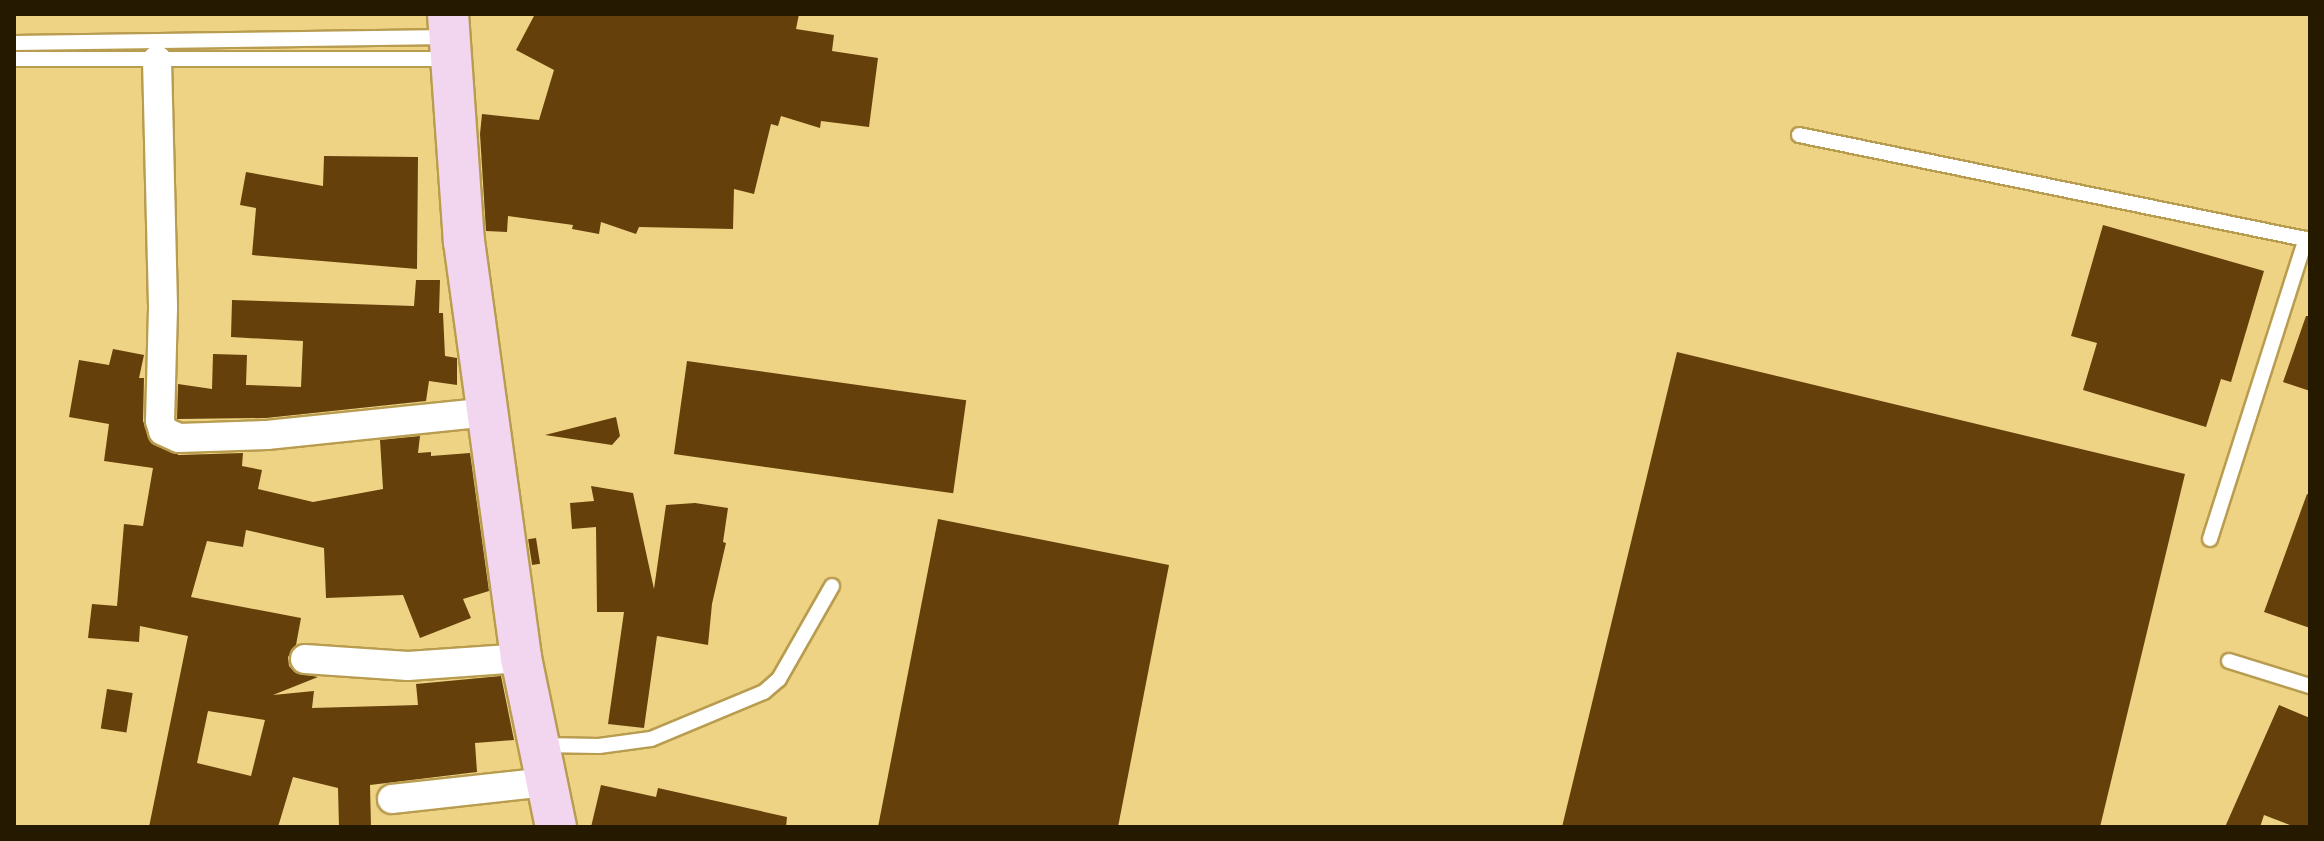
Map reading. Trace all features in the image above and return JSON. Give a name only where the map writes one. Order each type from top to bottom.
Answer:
[{"type":"main road","points":[[449,36],[464,241],[521,658],[556,827]]},
{"type":"street","points":[[157,60],[163,308],[160,421],[163,431],[179,438],[267,435],[488,412]]},
{"type":"street","points":[[305,659],[408,666],[521,658]]},
{"type":"street","points":[[392,799],[541,764]]},
{"type":"lane","points":[[14,43],[449,36]]},
{"type":"lane","points":[[14,59],[157,60],[449,36]]},
{"type":"lane","points":[[1799,135],[2308,240],[2210,539]]},
{"type":"lane","points":[[541,764],[599,746],[651,739],[764,692],[779,679],[832,586]]},
{"type":"lane","points":[[2229,661],[2310,686]]},
{"type":"building","points":[[535,14],[799,14],[796,29],[834,35],[832,51],[878,58],[869,127],[821,121],[820,128],[781,116],[778,126],[771,124],[754,194],[734,189],[733,229],[639,227],[636,234],[601,222],[599,234],[572,229],[573,225],[508,216],[507,232],[486,231],[480,134],[482,114],[539,120],[554,70],[516,50]]},
{"type":"building","points":[[324,156],[418,157],[417,269],[252,255],[256,208],[240,205],[246,172],[323,186]]},
{"type":"building","points":[[2103,225],[2264,271],[2231,382],[2221,379],[2206,427],[2083,390],[2097,343],[2071,336]]},
{"type":"building","points":[[416,280],[440,280],[439,313],[443,313],[445,356],[457,358],[457,385],[429,381],[426,401],[266,418],[177,419],[178,384],[212,389],[213,354],[247,355],[246,385],[301,387],[303,341],[231,337],[232,300],[414,306]]},
{"type":"building","points":[[2306,316],[2310,316],[2310,391],[2283,382]]},
{"type":"building","points":[[113,349],[144,355],[139,378],[144,378],[143,421],[151,443],[179,455],[243,453],[242,466],[262,470],[258,489],[313,502],[383,489],[380,440],[420,436],[418,453],[431,452],[431,456],[470,453],[489,591],[463,599],[471,618],[420,638],[403,595],[326,598],[324,548],[246,530],[243,547],[207,541],[191,597],[301,618],[296,645],[288,657],[289,666],[296,673],[318,677],[273,695],[314,691],[312,708],[418,705],[416,684],[501,676],[514,740],[475,743],[477,772],[370,785],[371,827],[339,827],[338,788],[293,777],[278,827],[149,827],[188,636],[140,626],[139,642],[88,638],[92,604],[117,606],[124,524],[143,526],[153,468],[104,461],[109,424],[69,417],[79,360],[109,365]],"holes":[[[208,711],[265,720],[251,776],[197,763]]]},
{"type":"building","points":[[1677,352],[2185,474],[2100,827],[1562,827]]},
{"type":"building","points":[[687,361],[966,400],[953,493],[674,454]]},
{"type":"building","points":[[616,417],[620,436],[612,445],[545,435]]},
{"type":"building","points":[[591,486],[633,493],[654,589],[666,505],[695,503],[728,508],[723,542],[726,543],[712,604],[708,645],[657,636],[644,728],[608,724],[624,612],[597,612],[596,527],[572,529],[570,503],[594,501]]},
{"type":"building","points":[[2307,494],[2310,495],[2310,628],[2264,612]]},
{"type":"building","points":[[938,519],[1169,565],[1118,827],[878,827]]},
{"type":"building","points":[[536,538],[540,564],[532,565],[528,539]]},
{"type":"building","points":[[107,689],[133,693],[126,733],[101,729]]},
{"type":"building","points":[[2279,705],[2310,718],[2310,827],[2295,827],[2264,815],[2260,827],[2225,827]]},
{"type":"building","points":[[601,785],[656,797],[658,788],[787,817],[786,827],[591,827]]}]
